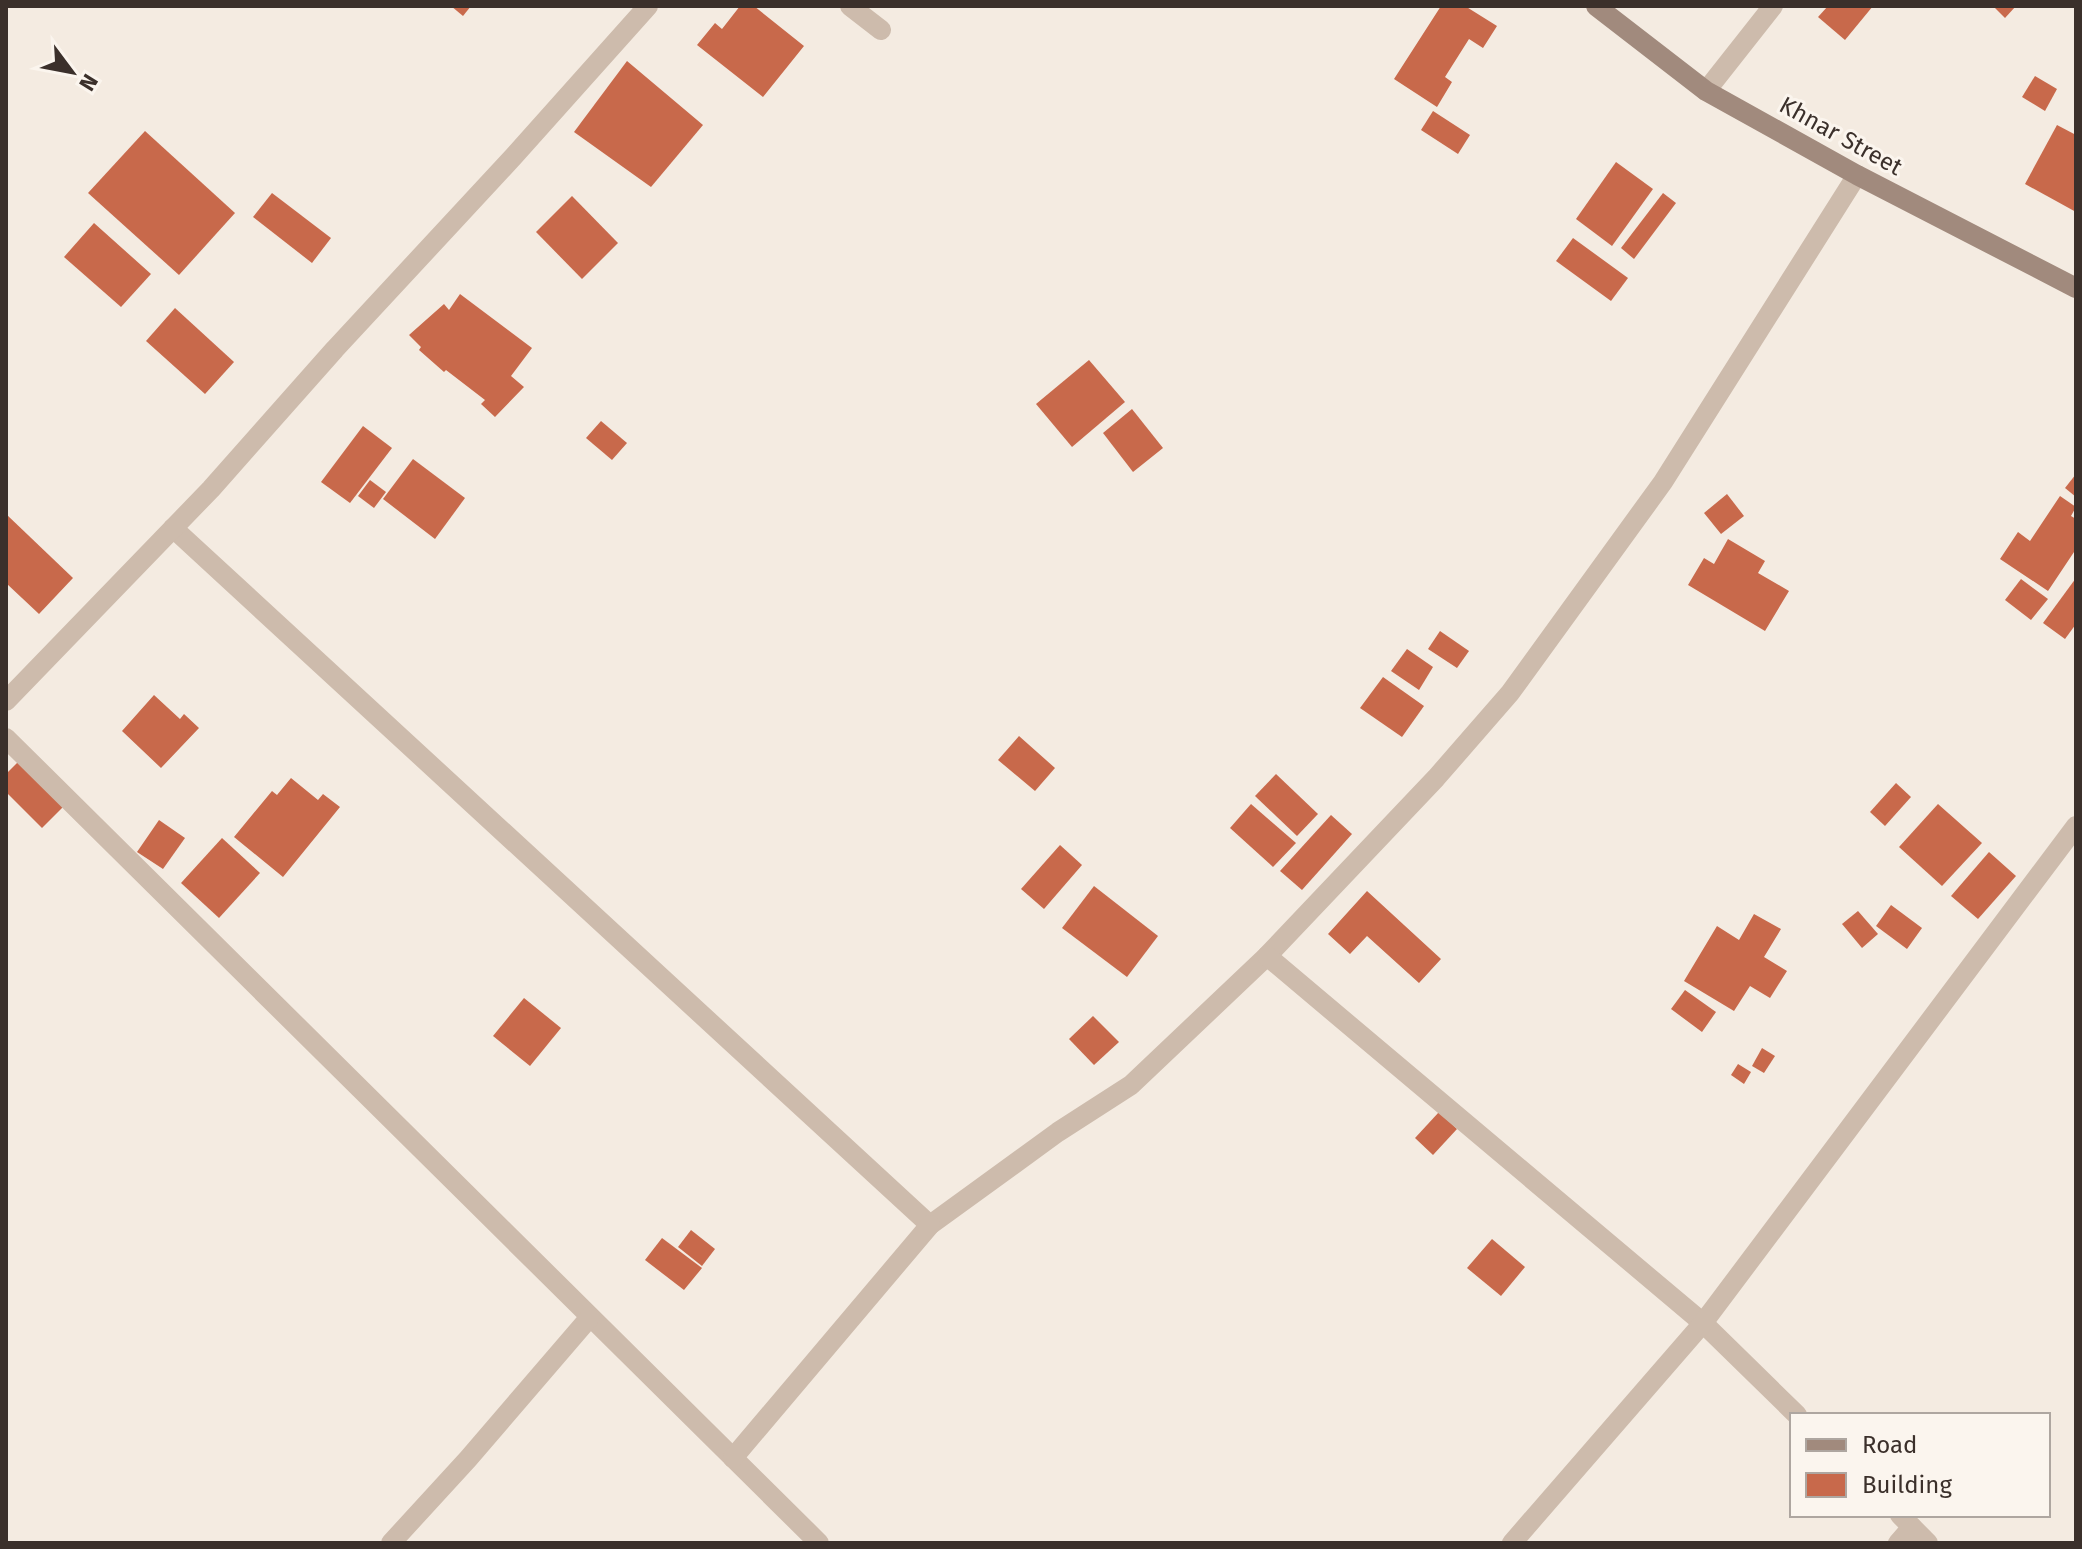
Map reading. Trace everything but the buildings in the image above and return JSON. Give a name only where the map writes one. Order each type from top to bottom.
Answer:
[{"type":"street","points":[[6,701],[173,528],[648,6]]},
{"type":"street","points":[[850,6],[881,30]]},
{"type":"street","name":"Khnar Street","points":[[1596,6],[1706,91],[1857,175],[2076,288]]},
{"type":"street","points":[[1706,91],[1773,6]]},
{"type":"street","points":[[733,1458],[930,1225],[1058,1132],[1131,1085],[1267,956],[1436,778],[1510,693],[1663,482],[1857,175]]},
{"type":"street","points":[[173,528],[930,1225]]},
{"type":"street","points":[[6,738],[819,1543]]},
{"type":"street","points":[[1512,1543],[1703,1323],[2076,826]]},
{"type":"street","points":[[1267,956],[1703,1323],[1795,1413]]},
{"type":"street","points":[[391,1543],[590,1317]]},
{"type":"street","points":[[1903,1528],[1928,1543]]}]
